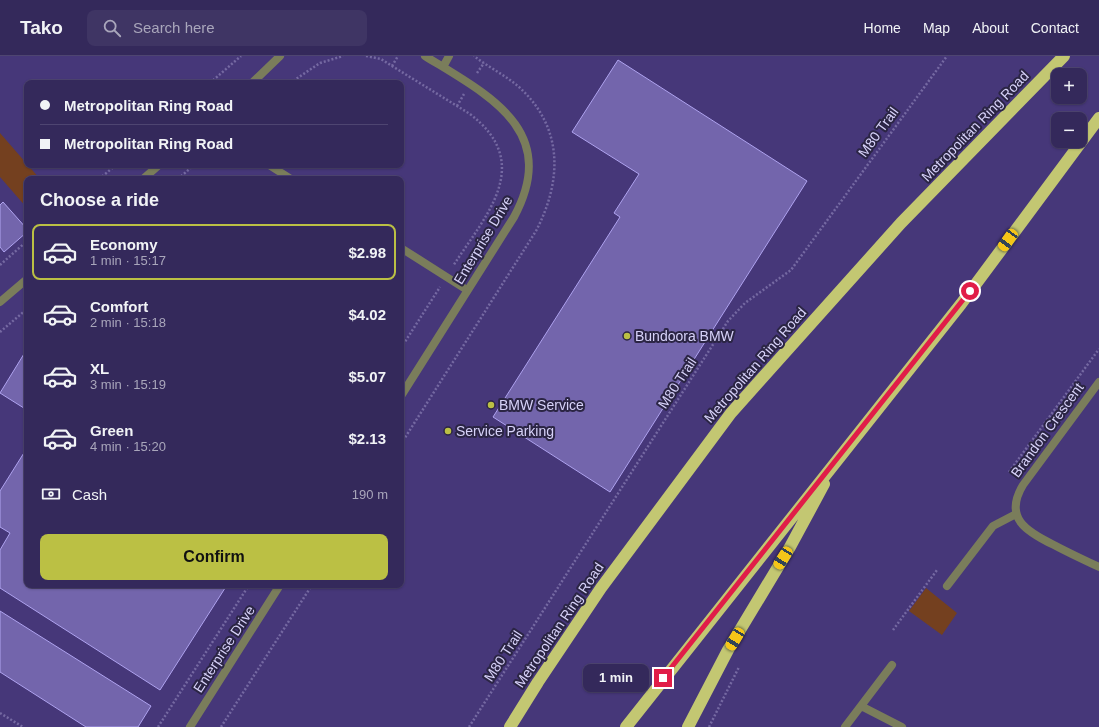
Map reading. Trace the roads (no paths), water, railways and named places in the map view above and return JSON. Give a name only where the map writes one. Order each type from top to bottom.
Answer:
[{"type":"highway","name":"Metropolitan Ring Road","points":[[510,727],[538,682],[601,588],[731,413],[901,223],[1064,56]]},
{"type":"highway","points":[[626,727],[961,304],[1099,118]]},
{"type":"highway","points":[[688,727],[728,650],[790,547],[840,455]]},
{"type":"street","points":[[255,80],[280,56]]},
{"type":"street","points":[[443,67],[449,56]]},
{"type":"street","name":"Enterprise Drive","points":[[404,391],[523,200],[528,173],[528,160],[521,134],[507,112],[488,96],[428,57]]},
{"type":"street","points":[[146,176],[156,168]]},
{"type":"street","points":[[274,168],[286,176]]},
{"type":"street","points":[[404,250],[467,290]]},
{"type":"street","points":[[0,302],[24,282]]},
{"type":"street","name":"Brandon Crescent","points":[[1016,514],[1016,499],[1023,485],[1099,382]]},
{"type":"street","points":[[947,586],[993,526],[1016,514],[1019,521],[1028,532],[1099,567]]},
{"type":"street","name":"Enterprise Drive","points":[[190,727],[278,588]]},
{"type":"street","points":[[845,727],[892,665]]},
{"type":"street","points":[[861,706],[902,727]]},
{"type":"place","name":"Bundoora BMW","points":[[627,336]]},
{"type":"place","name":"BMW Service","points":[[491,405]]},
{"type":"place","name":"Service Parking","points":[[448,431]]}]
